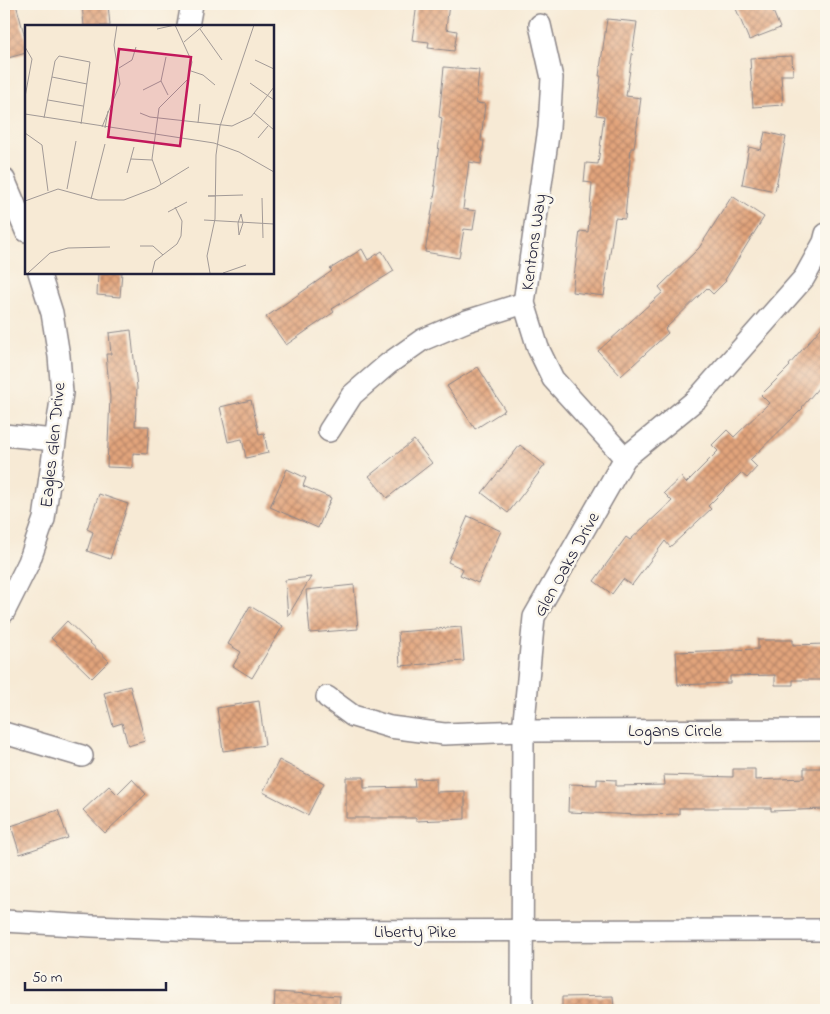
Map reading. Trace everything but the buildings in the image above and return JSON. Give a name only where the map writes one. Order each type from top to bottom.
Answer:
[{"type":"street","points":[[188,25],[192,4]]},
{"type":"street","name":"Kentons Way","points":[[540,25],[552,78],[549,128],[524,303],[538,348],[553,379],[625,458]]},
{"type":"street","points":[[4,179],[25,223]]},
{"type":"street","name":"Glen Oaks Drive","points":[[522,1010],[523,731],[534,617],[625,458],[697,399],[804,278],[824,242],[826,234]]},
{"type":"street","name":"Eagles Glen Drive","points":[[4,612],[29,562],[44,519],[62,393],[59,356],[52,313],[40,274]]},
{"type":"street","points":[[330,431],[352,395],[388,364],[422,340],[466,321],[524,303]]},
{"type":"street","points":[[4,434],[54,440]]},
{"type":"street","name":"Logans Circle","points":[[327,697],[353,716],[390,727],[444,734],[523,731],[826,730]]},
{"type":"street","points":[[4,733],[82,756]]},
{"type":"street","name":"Liberty Pike","points":[[4,921],[228,931],[826,930]]}]
